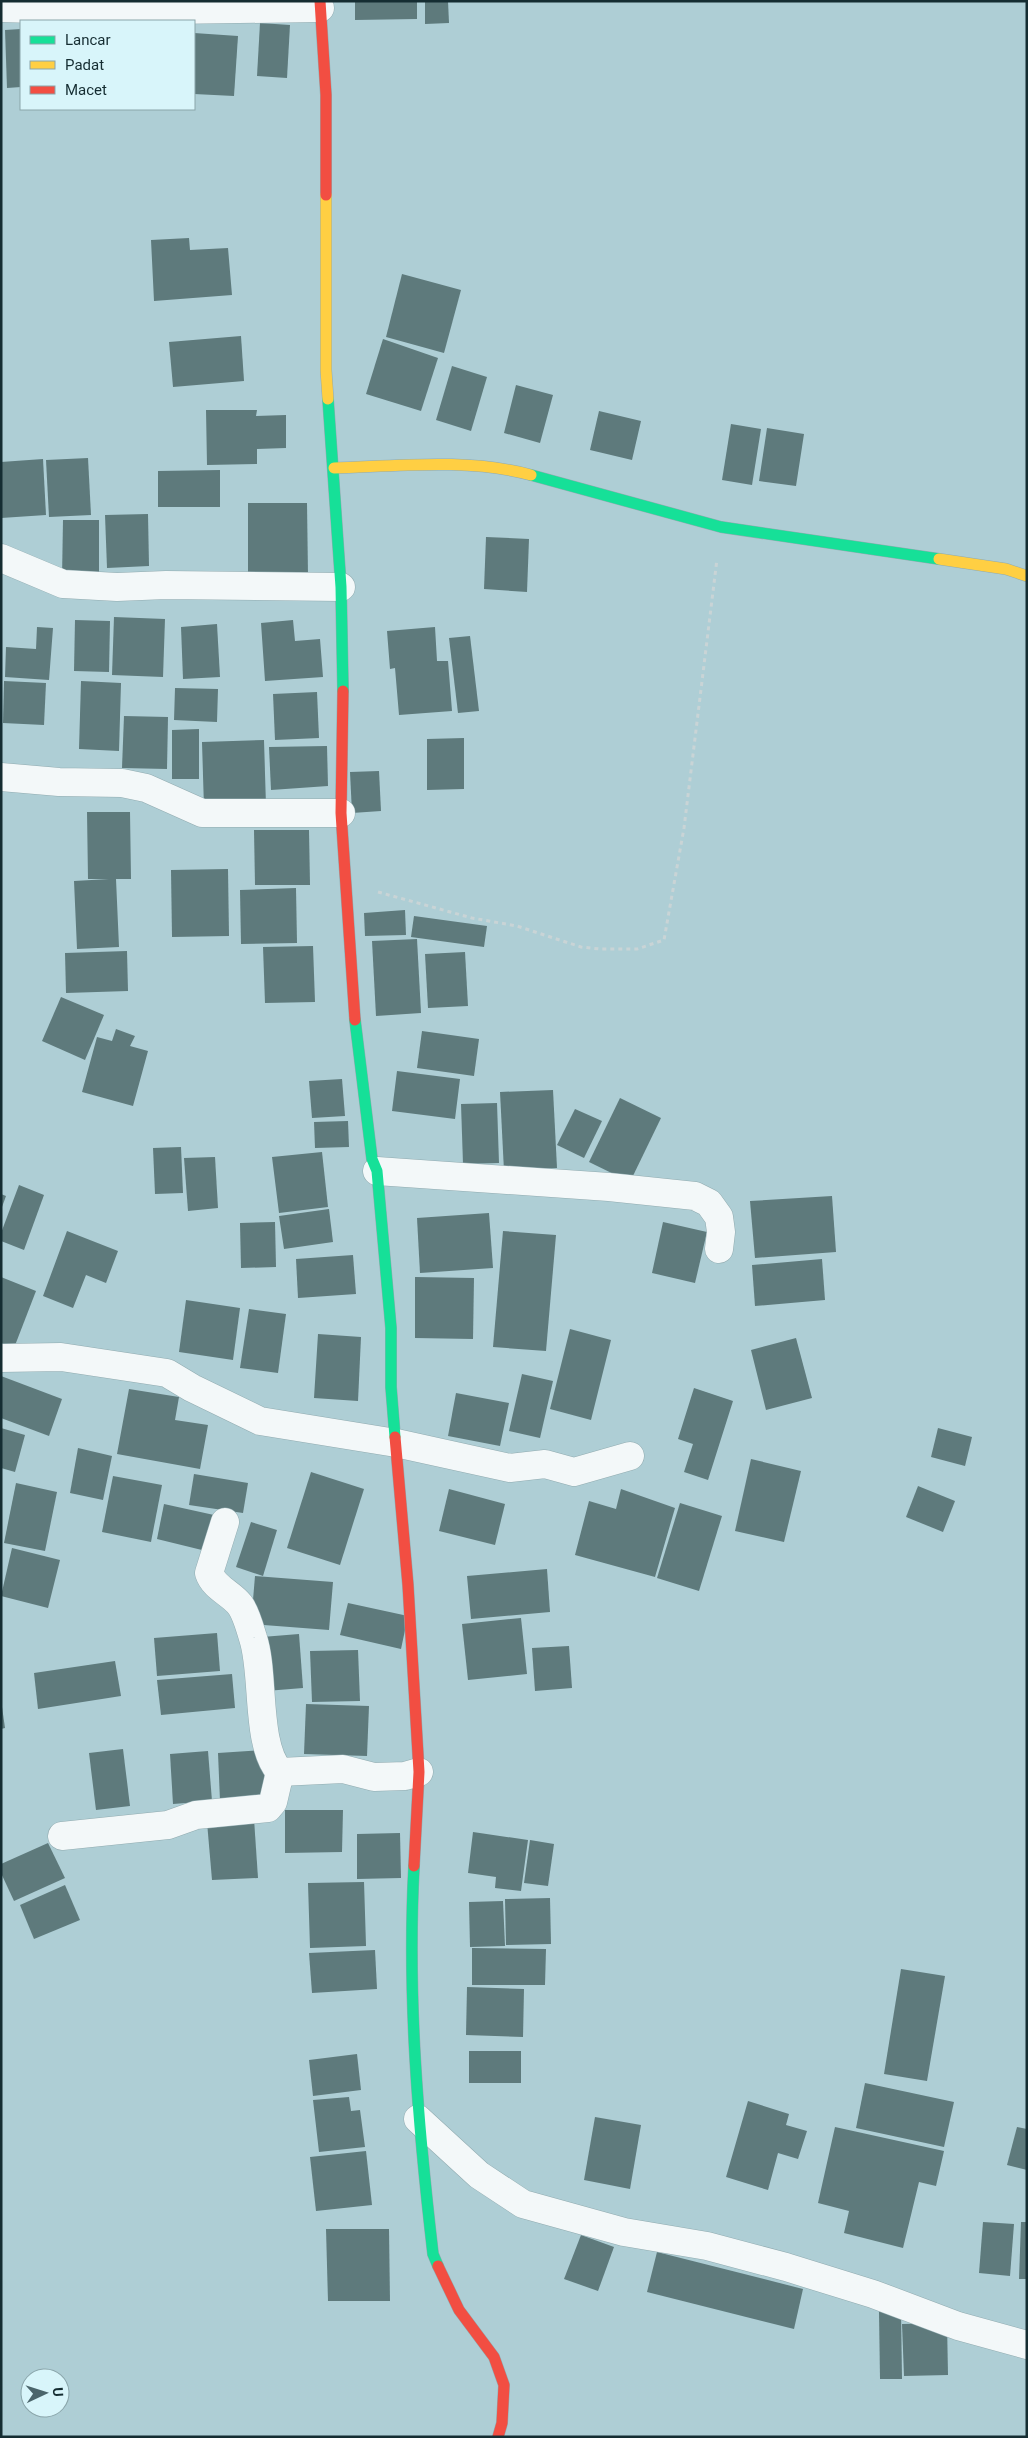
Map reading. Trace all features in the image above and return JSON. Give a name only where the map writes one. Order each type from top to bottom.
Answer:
[{"type":"street","points":[[1,8],[100,11],[320,5],[326,95],[326,370],[341,587],[344,714],[341,813],[354,1014],[372,1159],[377,1171],[390,1321],[391,1388],[408,1585],[419,1772],[413,1882],[413,2051],[418,2119],[433,2254],[444,2283],[459,2310],[478,2337],[490,2349],[498,2366],[504,2385],[502,2422],[498,2437]]},
{"type":"street","points":[[334,468],[419,465],[505,468],[722,527],[1006,569],[1027,576]]},
{"type":"street","points":[[1,558],[64,584],[117,587],[166,585],[341,587]]},
{"type":"street","points":[[1,778],[59,782],[122,783],[146,788],[202,813],[341,813]]},
{"type":"street","points":[[377,1171],[609,1187],[695,1196],[710,1203],[719,1217],[721,1232],[719,1249]]},
{"type":"street","points":[[1,1358],[61,1357],[167,1373],[192,1388],[260,1421],[396,1443],[510,1468],[544,1464],[574,1472],[630,1456]]},
{"type":"street","points":[[225,1522],[209,1573],[212,1580],[241,1606],[254,1639],[269,1756],[280,1772]]},
{"type":"street","points":[[280,1772],[343,1769],[374,1777],[405,1776],[419,1772]]},
{"type":"street","points":[[62,1836],[168,1825],[196,1815],[268,1808],[273,1802],[280,1772]]},
{"type":"street","points":[[418,2119],[479,2175],[523,2204],[624,2232],[707,2246],[786,2267],[873,2294],[958,2326],[1027,2345]]},
{"type":"path","points":[[346,883],[472,918],[517,926],[581,947],[637,949],[664,940],[684,828],[722,527]]},
{"type":"building","points":[[355,1],[417,1],[417,19],[355,20]]},
{"type":"building","points":[[425,1],[448,1],[449,23],[425,24]]},
{"type":"building","points":[[260,23],[290,25],[287,78],[257,76]]},
{"type":"building","points":[[20,29],[20,87],[7,88],[5,30]]},
{"type":"building","points":[[195,33],[238,36],[234,96],[195,94]]},
{"type":"building","points":[[189,238],[190,250],[228,248],[232,295],[154,301],[151,240]]},
{"type":"building","points":[[402,274],[461,290],[444,353],[386,337]]},
{"type":"building","points":[[241,336],[244,381],[173,387],[169,342]]},
{"type":"building","points":[[383,339],[438,358],[421,411],[366,394]]},
{"type":"building","points":[[452,366],[487,377],[471,431],[436,420]]},
{"type":"building","points":[[516,385],[553,395],[540,443],[504,433]]},
{"type":"building","points":[[206,410],[257,410],[256,416],[286,415],[286,448],[257,449],[257,464],[207,465]]},
{"type":"building","points":[[599,411],[641,421],[632,460],[590,450]]},
{"type":"building","points":[[731,424],[761,429],[752,485],[722,480]]},
{"type":"building","points":[[767,428],[804,434],[796,486],[759,481]]},
{"type":"building","points":[[88,458],[91,515],[49,517],[46,460]]},
{"type":"building","points":[[43,459],[46,515],[1,518],[1,462]]},
{"type":"building","points":[[220,470],[220,507],[158,507],[158,471]]},
{"type":"building","points":[[248,503],[307,503],[308,575],[248,576]]},
{"type":"building","points":[[148,514],[149,566],[107,568],[105,515]]},
{"type":"building","points":[[63,520],[99,520],[99,578],[62,578]]},
{"type":"building","points":[[486,537],[529,539],[527,592],[484,589]]},
{"type":"building","points":[[114,617],[165,619],[163,677],[112,675]]},
{"type":"building","points":[[75,620],[110,621],[109,672],[74,671]]},
{"type":"building","points":[[293,620],[295,641],[320,639],[323,677],[265,681],[261,623]]},
{"type":"building","points":[[217,624],[220,677],[183,679],[181,627]]},
{"type":"building","points":[[37,627],[53,628],[49,680],[5,677],[6,647],[36,649]]},
{"type":"building","points":[[435,627],[437,661],[448,661],[452,711],[399,715],[395,668],[390,669],[387,631]]},
{"type":"building","points":[[470,636],[479,711],[458,713],[449,638]]},
{"type":"building","points":[[4,681],[46,683],[44,725],[3,723]]},
{"type":"building","points":[[81,681],[121,683],[119,751],[79,749]]},
{"type":"building","points":[[175,688],[218,689],[217,722],[174,720]]},
{"type":"building","points":[[317,692],[319,738],[275,740],[273,694]]},
{"type":"building","points":[[124,716],[168,717],[167,769],[122,768]]},
{"type":"building","points":[[199,729],[199,779],[172,779],[172,730]]},
{"type":"building","points":[[464,738],[464,789],[427,790],[427,739]]},
{"type":"building","points":[[264,740],[266,806],[204,808],[202,742]]},
{"type":"building","points":[[327,746],[328,786],[271,790],[269,747]]},
{"type":"building","points":[[379,771],[381,811],[352,813],[350,772]]},
{"type":"building","points":[[87,812],[130,812],[131,879],[116,879],[119,947],[77,949],[74,881],[109,879],[88,879]]},
{"type":"building","points":[[254,830],[309,830],[310,885],[255,885]]},
{"type":"building","points":[[228,869],[229,936],[172,937],[171,870]]},
{"type":"building","points":[[296,888],[297,943],[241,944],[240,890]]},
{"type":"building","points":[[405,910],[406,935],[365,936],[364,913]]},
{"type":"building","points":[[414,916],[487,926],[484,947],[411,937]]},
{"type":"building","points":[[417,939],[421,1013],[376,1016],[372,941]]},
{"type":"building","points":[[313,946],[315,1002],[265,1003],[263,947]]},
{"type":"building","points":[[127,951],[128,991],[66,993],[65,953]]},
{"type":"building","points":[[465,952],[468,1006],[428,1008],[425,954]]},
{"type":"building","points":[[61,997],[104,1015],[85,1060],[42,1041]]},
{"type":"building","points":[[116,1029],[135,1036],[130,1046],[148,1051],[133,1106],[82,1092],[97,1037],[112,1041]]},
{"type":"building","points":[[422,1031],[479,1039],[474,1076],[417,1068]]},
{"type":"building","points":[[397,1071],[460,1079],[455,1119],[392,1111]]},
{"type":"building","points":[[342,1079],[345,1116],[312,1118],[309,1081]]},
{"type":"building","points":[[553,1090],[557,1168],[504,1171],[500,1092]]},
{"type":"building","points":[[620,1098],[661,1118],[630,1182],[589,1162]]},
{"type":"building","points":[[497,1103],[499,1163],[463,1164],[461,1104]]},
{"type":"building","points":[[575,1109],[602,1121],[584,1158],[557,1145]]},
{"type":"building","points":[[348,1121],[349,1147],[315,1148],[314,1122]]},
{"type":"building","points":[[181,1147],[183,1193],[155,1194],[153,1148]]},
{"type":"building","points":[[322,1152],[328,1207],[279,1213],[272,1157]]},
{"type":"building","points":[[215,1157],[218,1208],[188,1211],[184,1158]]},
{"type":"building","points":[[19,1185],[44,1195],[24,1250],[1,1241],[1,1233]]},
{"type":"building","points":[[1,1194],[6,1196],[2,1207],[1,1207]]},
{"type":"building","points":[[832,1196],[836,1252],[755,1258],[750,1201]]},
{"type":"building","points":[[329,1209],[333,1242],[284,1249],[279,1216]]},
{"type":"building","points":[[489,1213],[493,1268],[420,1273],[417,1218]]},
{"type":"building","points":[[275,1222],[276,1267],[241,1268],[240,1223]]},
{"type":"building","points":[[663,1222],[707,1232],[695,1283],[652,1273]]},
{"type":"building","points":[[67,1231],[118,1251],[106,1283],[86,1275],[73,1308],[43,1296]]},
{"type":"building","points":[[503,1231],[556,1235],[546,1351],[493,1347]]},
{"type":"building","points":[[353,1255],[356,1294],[298,1298],[296,1259]]},
{"type":"building","points":[[822,1259],[825,1300],[755,1306],[752,1265]]},
{"type":"building","points":[[1,1277],[36,1291],[14,1348],[1,1343]]},
{"type":"building","points":[[415,1277],[474,1278],[473,1339],[415,1338]]},
{"type":"building","points":[[186,1300],[240,1308],[233,1360],[179,1352]]},
{"type":"building","points":[[249,1309],[286,1314],[278,1373],[240,1368]]},
{"type":"building","points":[[570,1329],[611,1340],[591,1420],[550,1409]]},
{"type":"building","points":[[318,1334],[361,1337],[358,1401],[314,1398]]},
{"type":"building","points":[[796,1338],[812,1398],[766,1410],[751,1350]]},
{"type":"building","points":[[522,1374],[553,1381],[540,1438],[509,1431]]},
{"type":"building","points":[[1,1376],[62,1399],[49,1436],[1,1418]]},
{"type":"building","points":[[694,1388],[733,1401],[708,1480],[684,1472],[693,1444],[678,1439]]},
{"type":"building","points":[[129,1389],[179,1397],[175,1420],[208,1425],[200,1469],[117,1454]]},
{"type":"building","points":[[456,1393],[509,1403],[500,1446],[448,1436]]},
{"type":"building","points":[[1,1428],[25,1435],[15,1472],[1,1468]]},
{"type":"building","points":[[938,1428],[972,1437],[965,1466],[931,1457]]},
{"type":"building","points":[[78,1448],[112,1456],[103,1500],[70,1493]]},
{"type":"building","points":[[751,1459],[801,1471],[784,1542],[735,1531]]},
{"type":"building","points":[[311,1472],[364,1489],[340,1565],[287,1548]]},
{"type":"building","points":[[194,1474],[248,1483],[243,1513],[189,1505]]},
{"type":"building","points":[[113,1476],[162,1485],[151,1542],[102,1532]]},
{"type":"building","points":[[16,1483],[57,1492],[45,1551],[4,1543]]},
{"type":"building","points":[[918,1486],[955,1501],[943,1532],[906,1517]]},
{"type":"building","points":[[449,1489],[505,1504],[495,1545],[439,1531]]},
{"type":"building","points":[[621,1489],[675,1508],[655,1577],[575,1555],[589,1501],[616,1509]]},
{"type":"building","points":[[680,1503],[722,1516],[699,1591],[657,1578]]},
{"type":"building","points":[[164,1504],[214,1515],[206,1551],[157,1539]]},
{"type":"building","points":[[251,1522],[277,1530],[263,1576],[236,1567]]},
{"type":"building","points":[[12,1548],[60,1560],[48,1608],[1,1596]]},
{"type":"building","points":[[547,1569],[550,1612],[471,1619],[467,1576]]},
{"type":"building","points":[[255,1576],[333,1582],[329,1630],[251,1624]]},
{"type":"building","points":[[348,1603],[408,1616],[401,1649],[340,1635]]},
{"type":"building","points":[[521,1618],[527,1674],[468,1680],[462,1624]]},
{"type":"building","points":[[217,1633],[220,1671],[157,1676],[154,1638]]},
{"type":"building","points":[[299,1634],[303,1688],[266,1691],[262,1637]]},
{"type":"building","points":[[569,1646],[572,1688],[535,1691],[532,1648]]},
{"type":"building","points":[[358,1650],[360,1701],[312,1702],[310,1651]]},
{"type":"building","points":[[115,1661],[121,1696],[38,1709],[34,1673]]},
{"type":"building","points":[[232,1674],[235,1708],[161,1715],[157,1680]]},
{"type":"building","points":[[1,1700],[5,1728],[1,1729]]},
{"type":"building","points":[[306,1704],[369,1706],[367,1756],[304,1754]]},
{"type":"building","points":[[123,1749],[130,1806],[96,1810],[89,1753]]},
{"type":"building","points":[[263,1750],[266,1799],[220,1801],[218,1753]]},
{"type":"building","points":[[208,1751],[212,1801],[173,1804],[170,1754]]},
{"type":"building","points":[[285,1810],[343,1810],[342,1852],[285,1853]]},
{"type":"building","points":[[254,1819],[258,1878],[212,1880],[207,1822]]},
{"type":"building","points":[[473,1832],[528,1840],[521,1891],[495,1888],[496,1877],[468,1873]]},
{"type":"building","points":[[400,1833],[401,1878],[357,1879],[357,1834]]},
{"type":"building","points":[[530,1840],[554,1844],[548,1886],[524,1883]]},
{"type":"building","points":[[48,1843],[65,1878],[14,1901],[1,1873],[1,1864]]},
{"type":"building","points":[[364,1882],[366,1946],[310,1948],[308,1883]]},
{"type":"building","points":[[65,1885],[80,1920],[34,1939],[20,1905]]},
{"type":"building","points":[[550,1898],[551,1944],[506,1945],[505,1899]]},
{"type":"building","points":[[503,1901],[505,1946],[470,1947],[469,1902]]},
{"type":"building","points":[[472,1948],[546,1949],[545,1985],[472,1985]]},
{"type":"building","points":[[375,1950],[377,1989],[312,1993],[309,1953]]},
{"type":"building","points":[[901,1969],[945,1976],[927,2081],[884,2074]]},
{"type":"building","points":[[467,1987],[524,1989],[523,2037],[466,2035]]},
{"type":"building","points":[[469,2051],[521,2051],[521,2083],[469,2083]]},
{"type":"building","points":[[357,2054],[361,2090],[313,2096],[309,2060]]},
{"type":"building","points":[[865,2083],[954,2102],[944,2147],[856,2128]]},
{"type":"building","points":[[349,2097],[351,2111],[360,2110],[365,2147],[319,2152],[313,2100]]},
{"type":"building","points":[[748,2101],[789,2114],[786,2125],[807,2131],[798,2159],[778,2153],[768,2190],[726,2177]]},
{"type":"building","points":[[595,2117],[641,2125],[630,2189],[584,2180]]},
{"type":"building","points":[[835,2127],[944,2151],[936,2186],[919,2182],[903,2248],[844,2233],[849,2211],[818,2203]]},
{"type":"building","points":[[1017,2127],[1027,2129],[1027,2170],[1007,2165]]},
{"type":"building","points":[[366,2151],[372,2205],[316,2211],[310,2157]]},
{"type":"building","points":[[983,2222],[1014,2224],[1010,2276],[979,2273]]},
{"type":"building","points":[[1021,2222],[1027,2222],[1027,2279],[1019,2279]]},
{"type":"building","points":[[326,2229],[389,2229],[390,2301],[328,2301]]},
{"type":"building","points":[[581,2235],[614,2247],[598,2291],[564,2279]]},
{"type":"building","points":[[657,2252],[803,2289],[794,2329],[647,2292]]},
{"type":"building","points":[[901,2311],[902,2379],[880,2379],[879,2312]]},
{"type":"building","points":[[947,2323],[948,2375],[904,2376],[902,2324]]},
{"type":"traffic: fast","points":[[328,399],[341,587],[343,691]]},
{"type":"traffic: fast","points":[[531,475],[721,527],[939,559]]},
{"type":"traffic: fast","points":[[355,1020],[372,1159],[377,1171],[391,1328],[391,1387],[395,1437]]},
{"type":"traffic: fast","points":[[414,1866],[412,1963],[415,2060],[433,2254],[438,2266]]},
{"type":"traffic: slow","points":[[326,195],[326,370],[328,399]]},
{"type":"traffic: slow","points":[[334,468],[433,464],[483,466],[531,475]]},
{"type":"traffic: slow","points":[[939,559],[1006,569],[1027,576]]},
{"type":"traffic: jam","points":[[320,1],[326,95],[326,195]]},
{"type":"traffic: jam","points":[[343,691],[341,813],[355,1020]]},
{"type":"traffic: jam","points":[[395,1437],[408,1585],[419,1772],[414,1866]]},
{"type":"traffic: jam","points":[[438,2266],[459,2310],[494,2357],[504,2385],[502,2423],[498,2437]]}]
